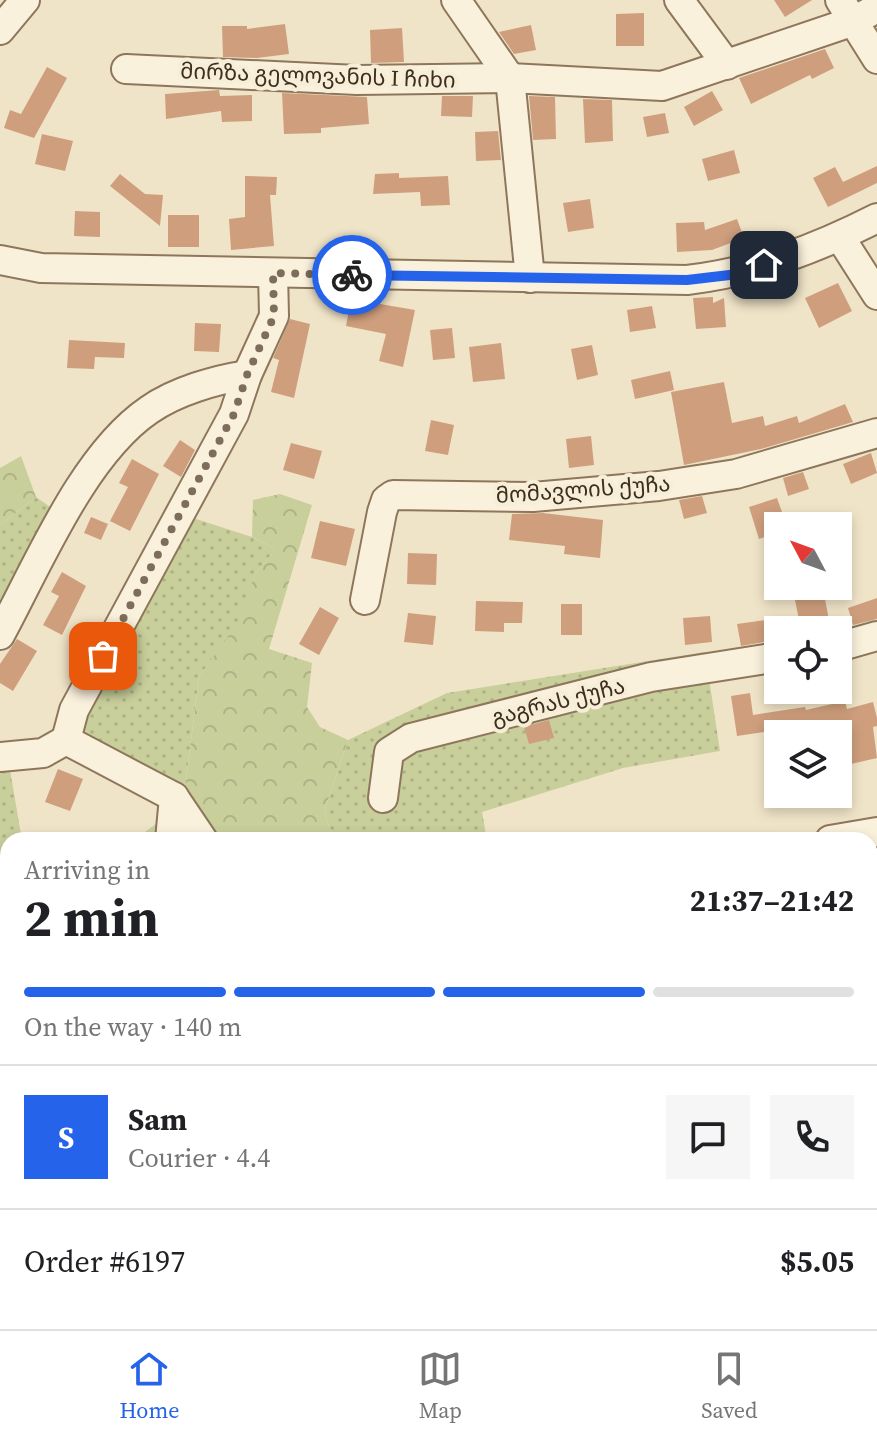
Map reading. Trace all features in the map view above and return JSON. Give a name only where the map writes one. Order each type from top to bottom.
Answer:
[{"type":"street","points":[[0,30],[25,0]]},
{"type":"street","points":[[456,0],[510,78],[530,278]]},
{"type":"street","points":[[679,0],[727,65]]},
{"type":"street","points":[[857,10],[877,59]]},
{"type":"street","name":"მირზა გელოვანის I ჩიხი","points":[[126,69],[357,80],[510,78],[662,86],[727,65],[857,10]]},
{"type":"street","points":[[0,260],[41,268],[687,280],[738,274],[840,237],[877,218]]},
{"type":"street","points":[[840,237],[877,295]]},
{"type":"street","points":[[0,757],[43,753],[66,740],[74,710],[234,414],[247,375],[274,316],[273,273]]},
{"type":"street","points":[[0,635],[93,464],[149,410],[219,379],[247,375]]},
{"type":"street","name":"მომავლის ქუჩა","points":[[365,600],[382,512],[386,500],[393,495],[533,497],[659,486],[736,474],[877,433]]},
{"type":"street","points":[[852,643],[877,636]]},
{"type":"street","name":"გაგრას ქუჩა","points":[[383,798],[389,752],[411,738],[651,677],[764,659]]},
{"type":"street","points":[[66,740],[174,797],[198,832]]},
{"type":"street","points":[[171,832],[174,797]]},
{"type":"green space","points":[[21,456],[36,497],[0,525],[0,468]]},
{"type":"green space","points":[[280,494],[312,505],[269,649],[312,663],[307,707],[320,727],[348,740],[324,812],[331,832],[145,832],[164,818],[185,788],[199,677],[238,622],[255,574],[276,549],[252,537],[253,500]]},
{"type":"green space","points":[[36,497],[56,511],[0,613],[0,525]]},
{"type":"green space","points":[[190,517],[252,537],[276,549],[255,574],[239,622],[199,677],[185,788],[84,734],[82,712]]},
{"type":"green space","points":[[705,652],[720,751],[623,768],[482,812],[486,832],[331,832],[324,812],[348,740],[447,693]]},
{"type":"green space","points":[[0,770],[10,770],[21,832],[0,832]]},
{"type":"building","points":[[774,0],[812,0],[785,17]]},
{"type":"building","points":[[644,13],[644,46],[616,46],[616,14]]},
{"type":"building","points":[[285,24],[289,54],[257,58],[223,57],[222,26],[247,26],[247,29]]},
{"type":"building","points":[[531,25],[536,50],[514,54],[499,32]]},
{"type":"building","points":[[402,28],[404,62],[371,63],[370,30]]},
{"type":"building","points":[[825,49],[834,68],[812,79],[810,75],[751,104],[739,78]]},
{"type":"building","points":[[47,67],[67,78],[34,138],[4,128],[10,110],[21,114]]},
{"type":"building","points":[[219,90],[220,96],[252,95],[252,121],[222,122],[221,111],[166,119],[165,94]]},
{"type":"building","points":[[712,91],[723,110],[694,126],[684,107]]},
{"type":"building","points":[[282,93],[367,97],[369,124],[321,128],[321,133],[284,134]]},
{"type":"building","points":[[442,96],[473,96],[472,117],[441,116]]},
{"type":"building","points":[[529,96],[555,97],[556,139],[533,140]]},
{"type":"building","points":[[583,99],[612,100],[613,141],[585,143]]},
{"type":"building","points":[[665,113],[669,133],[647,137],[643,117]]},
{"type":"building","points":[[498,131],[501,160],[476,161],[475,132]]},
{"type":"building","points":[[42,134],[73,141],[65,171],[35,164]]},
{"type":"building","points":[[734,150],[740,173],[708,181],[702,159]]},
{"type":"building","points":[[877,166],[877,183],[828,207],[813,178],[835,167],[843,182]]},
{"type":"building","points":[[399,173],[399,178],[448,176],[450,205],[421,206],[420,192],[373,194],[375,174]]},
{"type":"building","points":[[120,174],[145,194],[163,195],[160,226],[110,186]]},
{"type":"building","points":[[245,176],[277,177],[276,195],[270,195],[274,246],[231,250],[229,219],[245,217]]},
{"type":"building","points":[[590,199],[594,228],[568,232],[563,203]]},
{"type":"building","points":[[75,211],[100,212],[100,237],[74,236]]},
{"type":"building","points":[[168,215],[199,215],[199,247],[168,247]]},
{"type":"building","points":[[737,219],[744,238],[712,250],[677,252],[676,223],[704,222],[705,230]]},
{"type":"building","points":[[838,283],[852,311],[819,328],[805,298]]},
{"type":"building","points":[[713,297],[713,303],[724,298],[726,327],[696,329],[693,298]]},
{"type":"building","points":[[351,299],[415,310],[403,367],[379,361],[386,334],[346,326]]},
{"type":"building","points":[[652,306],[656,328],[630,332],[627,310]]},
{"type":"building","points":[[290,319],[310,324],[294,398],[271,392],[279,360],[273,358]]},
{"type":"building","points":[[195,323],[221,324],[219,352],[194,351]]},
{"type":"building","points":[[452,328],[455,358],[433,360],[430,330]]},
{"type":"building","points":[[69,340],[125,343],[124,358],[95,357],[94,369],[67,368]]},
{"type":"building","points":[[501,343],[505,379],[473,382],[469,347]]},
{"type":"building","points":[[592,345],[598,375],[577,380],[571,349]]},
{"type":"building","points":[[670,371],[674,390],[635,399],[631,380]]},
{"type":"building","points":[[724,382],[732,423],[763,416],[765,426],[797,416],[799,423],[845,404],[853,422],[761,449],[684,465],[671,392]]},
{"type":"building","points":[[431,420],[454,425],[448,455],[425,451]]},
{"type":"building","points":[[591,436],[594,465],[569,468],[566,439]]},
{"type":"building","points":[[180,440],[195,450],[181,477],[163,466]]},
{"type":"building","points":[[291,443],[322,451],[314,479],[283,470]]},
{"type":"building","points":[[871,453],[877,473],[851,484],[843,464]]},
{"type":"building","points":[[132,459],[159,474],[130,531],[110,521],[128,487],[119,483]]},
{"type":"building","points":[[803,472],[809,489],[788,496],[783,478]]},
{"type":"building","points":[[702,496],[707,513],[684,519],[679,500]]},
{"type":"building","points":[[777,498],[782,512],[764,512],[764,537],[759,539],[749,507]]},
{"type":"building","points":[[543,513],[603,520],[600,558],[564,554],[565,546],[509,540],[512,514]]},
{"type":"building","points":[[91,517],[108,524],[101,540],[84,533]]},
{"type":"building","points":[[320,521],[355,529],[346,566],[311,558]]},
{"type":"building","points":[[408,553],[437,554],[436,585],[407,584]]},
{"type":"building","points":[[62,572],[86,586],[62,635],[43,625],[59,596],[51,592]]},
{"type":"building","points":[[877,598],[877,619],[853,625],[848,608]]},
{"type":"building","points":[[795,600],[825,600],[828,616],[798,616]]},
{"type":"building","points":[[476,601],[523,602],[522,623],[504,623],[504,632],[475,631]]},
{"type":"building","points":[[561,604],[582,604],[582,635],[561,635]]},
{"type":"building","points":[[320,607],[339,618],[319,655],[299,644]]},
{"type":"building","points":[[408,613],[436,616],[433,645],[404,642]]},
{"type":"building","points":[[710,616],[712,642],[685,645],[683,618]]},
{"type":"building","points":[[764,620],[764,642],[741,646],[737,624]]},
{"type":"building","points":[[17,639],[37,651],[13,691],[0,683],[0,664]]},
{"type":"building","points":[[750,693],[753,715],[832,704],[846,704],[847,709],[873,702],[877,718],[877,726],[873,727],[877,758],[852,764],[852,720],[764,720],[764,732],[737,736],[731,696]]},
{"type":"building","points":[[549,720],[554,738],[529,744],[524,727]]},
{"type":"building","points":[[58,769],[83,779],[70,811],[45,802]]},
{"type":"way so far","points":[[103,656],[234,414],[247,375],[274,316],[273,273],[352,275]]},
{"type":"route","points":[[352,275],[687,280],[738,274],[764,265]]}]
